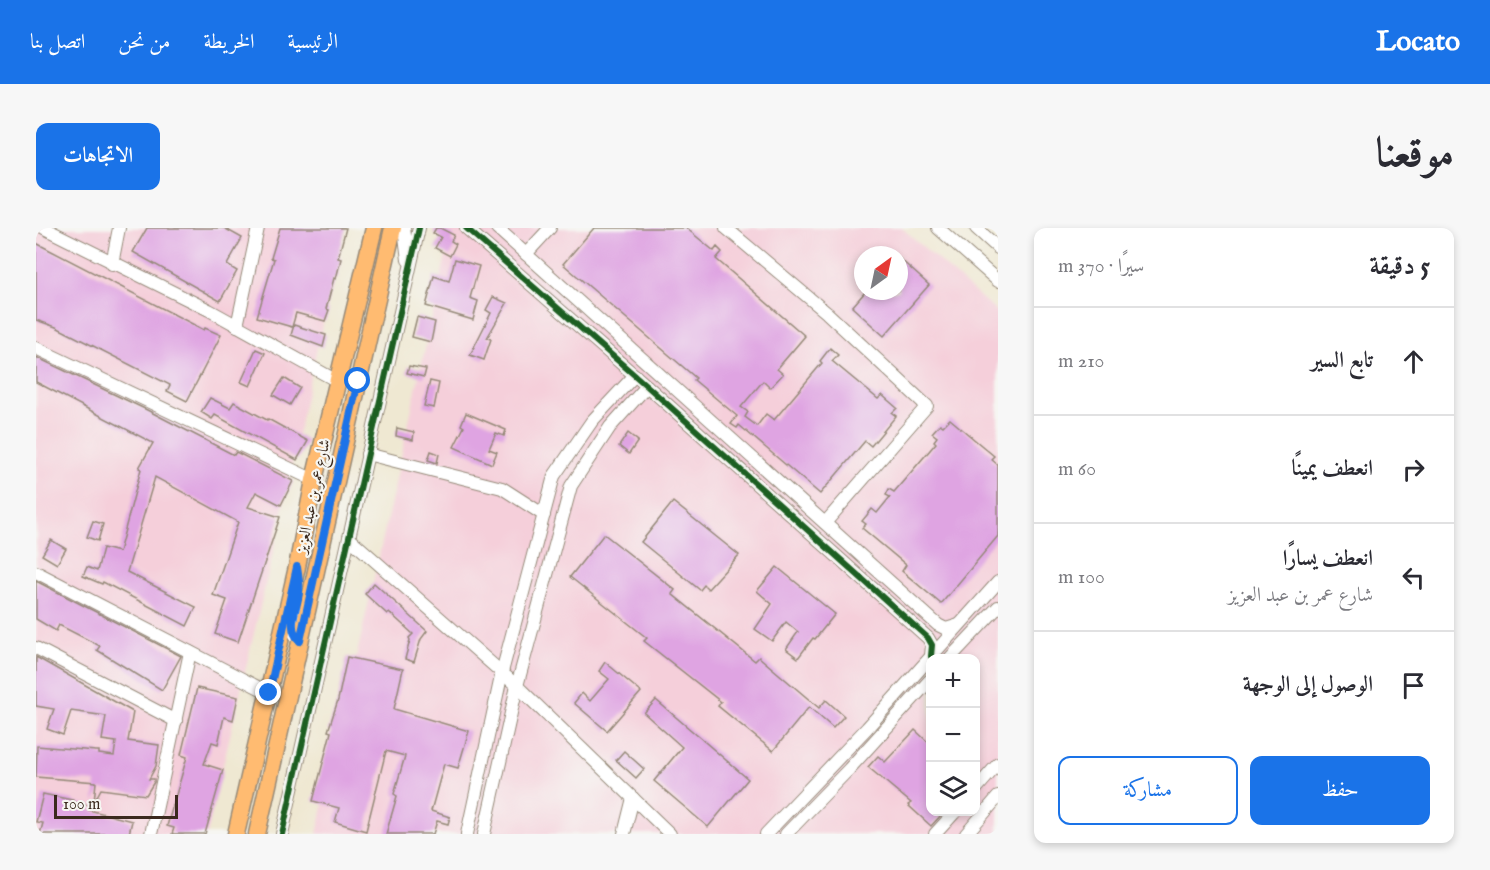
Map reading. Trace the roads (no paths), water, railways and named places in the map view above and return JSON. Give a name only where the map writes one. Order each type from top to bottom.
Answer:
[{"type":"main road","name":"شارع عمر بن عبد العزيز","points":[[236,834],[297,567],[314,480],[374,228]]},
{"type":"main road","points":[[257,834],[393,228]]},
{"type":"street","points":[[44,228],[237,326],[337,381]]},
{"type":"street","points":[[112,264],[119,228]]},
{"type":"street","points":[[237,326],[258,228]]},
{"type":"street","points":[[404,228],[409,268]]},
{"type":"street","points":[[282,834],[419,228]]},
{"type":"street","points":[[466,228],[635,375],[928,638],[932,645],[932,654]]},
{"type":"street","points":[[497,228],[938,625],[946,629],[959,625]]},
{"type":"street","points":[[526,254],[550,228]]},
{"type":"street","points":[[726,228],[827,313],[927,406],[825,523]]},
{"type":"street","points":[[938,228],[998,281]]},
{"type":"street","points":[[976,228],[998,248]]},
{"type":"street","points":[[36,348],[314,480]]},
{"type":"street","points":[[467,834],[502,672],[554,476],[591,421],[635,375]]},
{"type":"street","points":[[484,834],[517,686],[571,486],[610,427],[647,386]]},
{"type":"street","points":[[367,454],[502,488],[543,515]]},
{"type":"street","points":[[349,538],[502,672],[670,834]]},
{"type":"street","points":[[297,567],[299,591],[292,624],[294,636],[300,641]]},
{"type":"street","points":[[36,572],[269,693]]},
{"type":"street","points":[[934,654],[998,582]]},
{"type":"street","points":[[954,654],[998,606]]},
{"type":"street","points":[[36,648],[176,722]]},
{"type":"street","points":[[151,834],[190,652]]},
{"type":"street","points":[[766,834],[926,663]]},
{"type":"street","points":[[786,834],[849,770],[926,684]]},
{"type":"street","points":[[980,784],[998,764]]},
{"type":"street","points":[[966,834],[998,797]]},
{"type":"street","points":[[624,834],[633,798]]},
{"type":"street","points":[[935,834],[951,816]]}]
